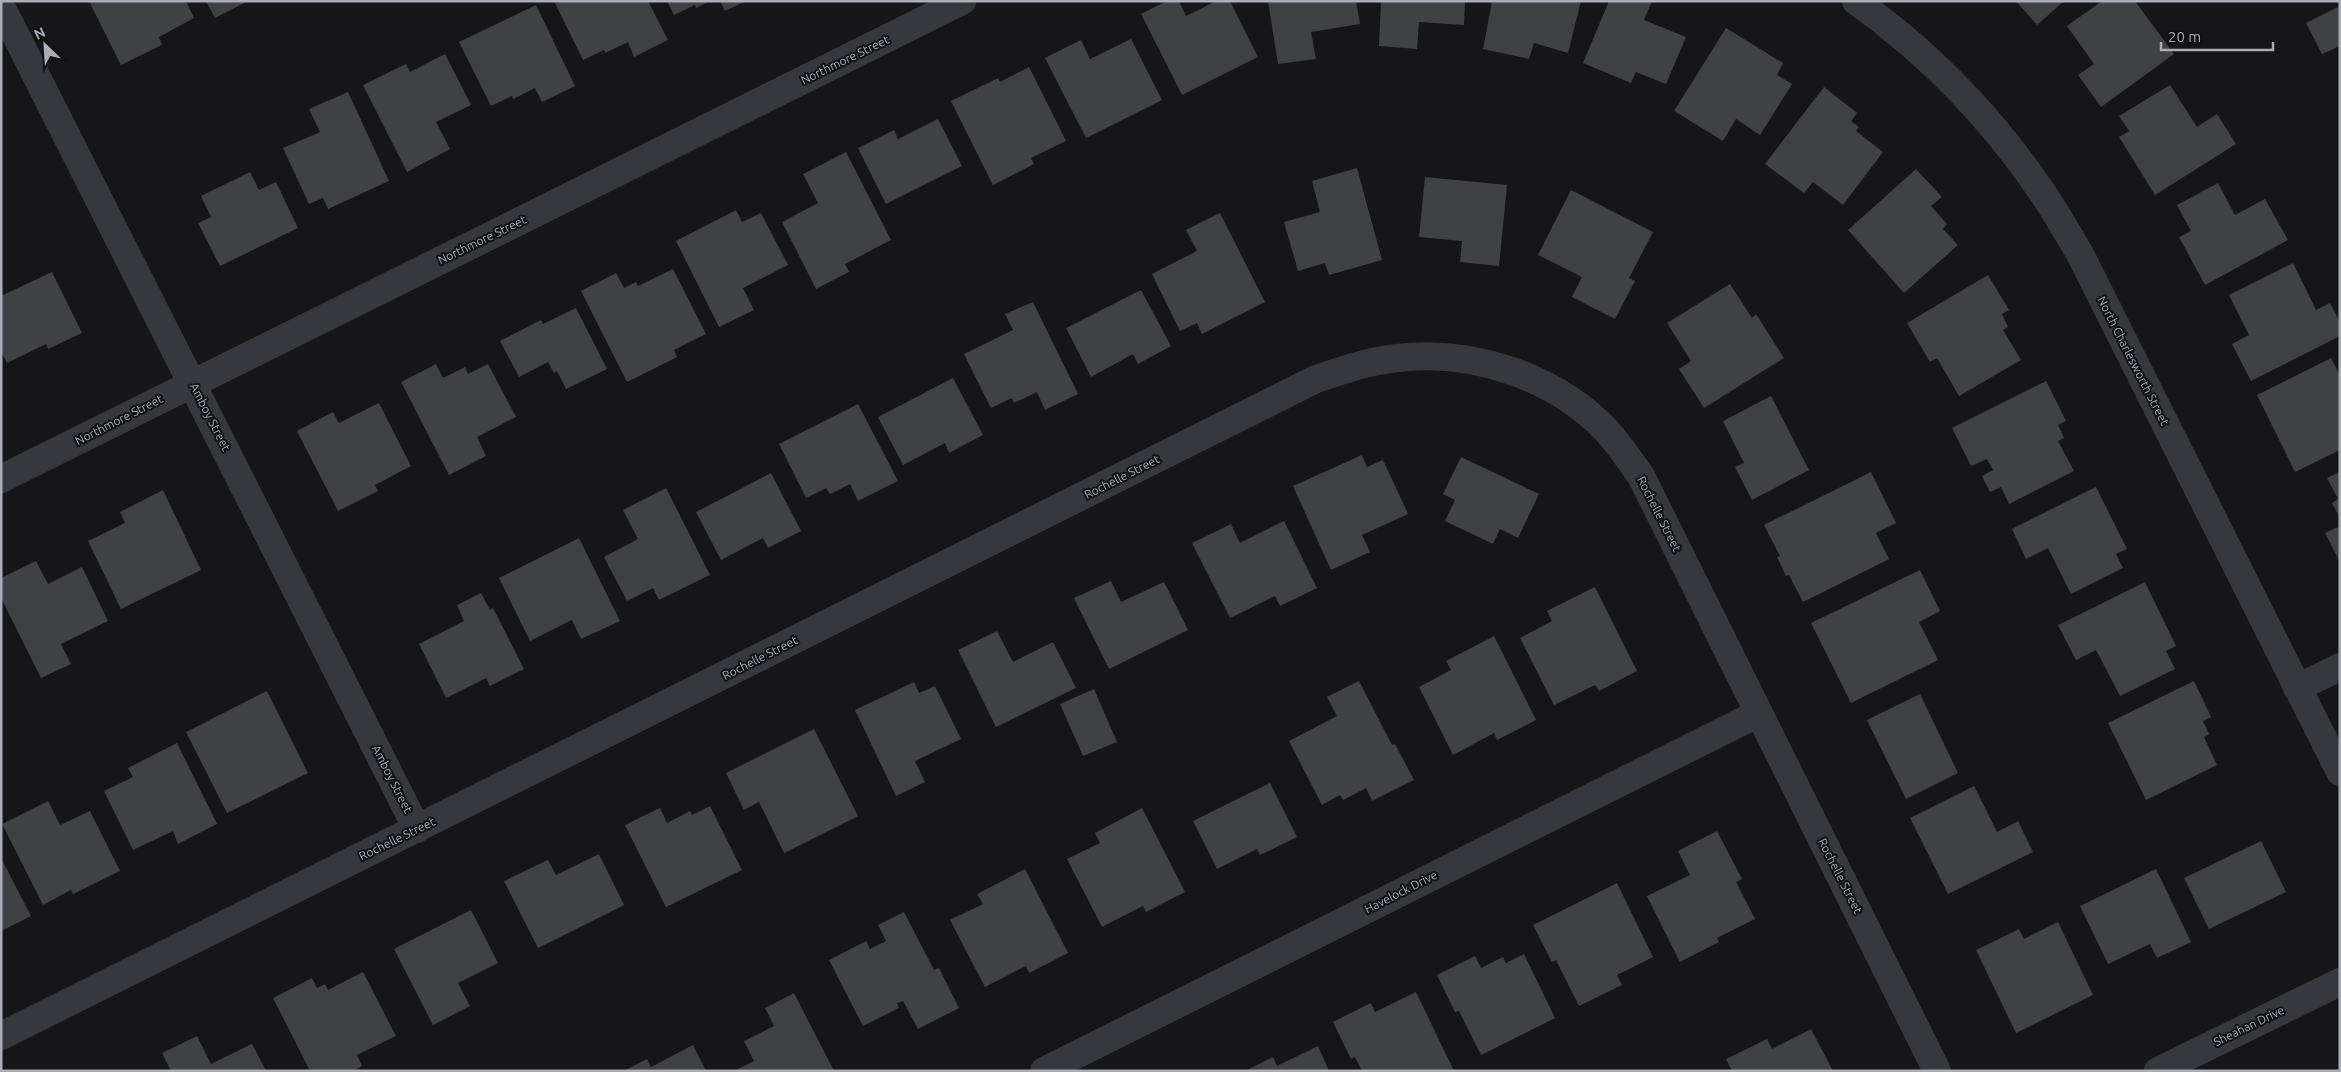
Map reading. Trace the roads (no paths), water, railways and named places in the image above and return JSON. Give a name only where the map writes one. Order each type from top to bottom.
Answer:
[{"type":"street","name":"Northmore Street","points":[[1,479],[962,1]]},
{"type":"street","name":"North Charlesworth Street","points":[[1856,1],[1922,54],[1962,92],[1998,133],[2042,192],[2080,254],[2340,772]]},
{"type":"street","name":"Amboy Street","points":[[1,6],[417,829]]},
{"type":"street","name":"Rochelle Street","points":[[1,1036],[1316,379],[1356,365],[1397,358],[1429,356],[1460,360],[1518,372],[1559,392],[1606,430],[1641,476],[1937,1071]]},
{"type":"street","points":[[2297,688],[2340,667]]},
{"type":"street","name":"Havelock Drive","points":[[1044,1071],[1759,714]]},
{"type":"street","name":"Sheahan Drive","points":[[2158,1071],[2340,982]]}]
